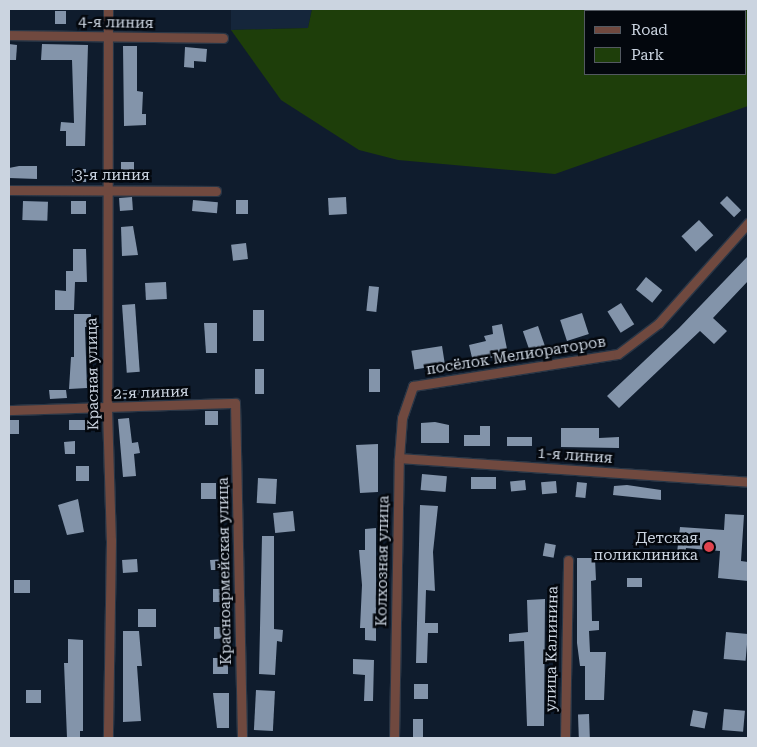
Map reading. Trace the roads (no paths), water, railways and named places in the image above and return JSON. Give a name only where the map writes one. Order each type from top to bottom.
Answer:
[{"type":"street","name":"Красная улица","points":[[108,9],[106,189],[107,409],[111,540],[108,738]]},
{"type":"street","name":"4-я линия","points":[[9,35],[223,38]]},
{"type":"street","name":"3-я линия","points":[[9,190],[216,191]]},
{"type":"street","name":"посёлок Мелиораторов","points":[[413,386],[618,354],[659,323],[748,223]]},
{"type":"street","name":"Колхозная улица","points":[[394,738],[399,458],[402,418],[413,386]]},
{"type":"street","name":"2-я линия","points":[[9,410],[107,409],[234,403]]},
{"type":"street","name":"Красноармейская улица","points":[[234,403],[242,738]]},
{"type":"street","name":"1-я линия","points":[[399,458],[748,482]]},
{"type":"street","name":"улица Калинина","points":[[565,738],[568,560]]},
{"type":"place","name":"Детская поликлиника","points":[[709,547]]}]
